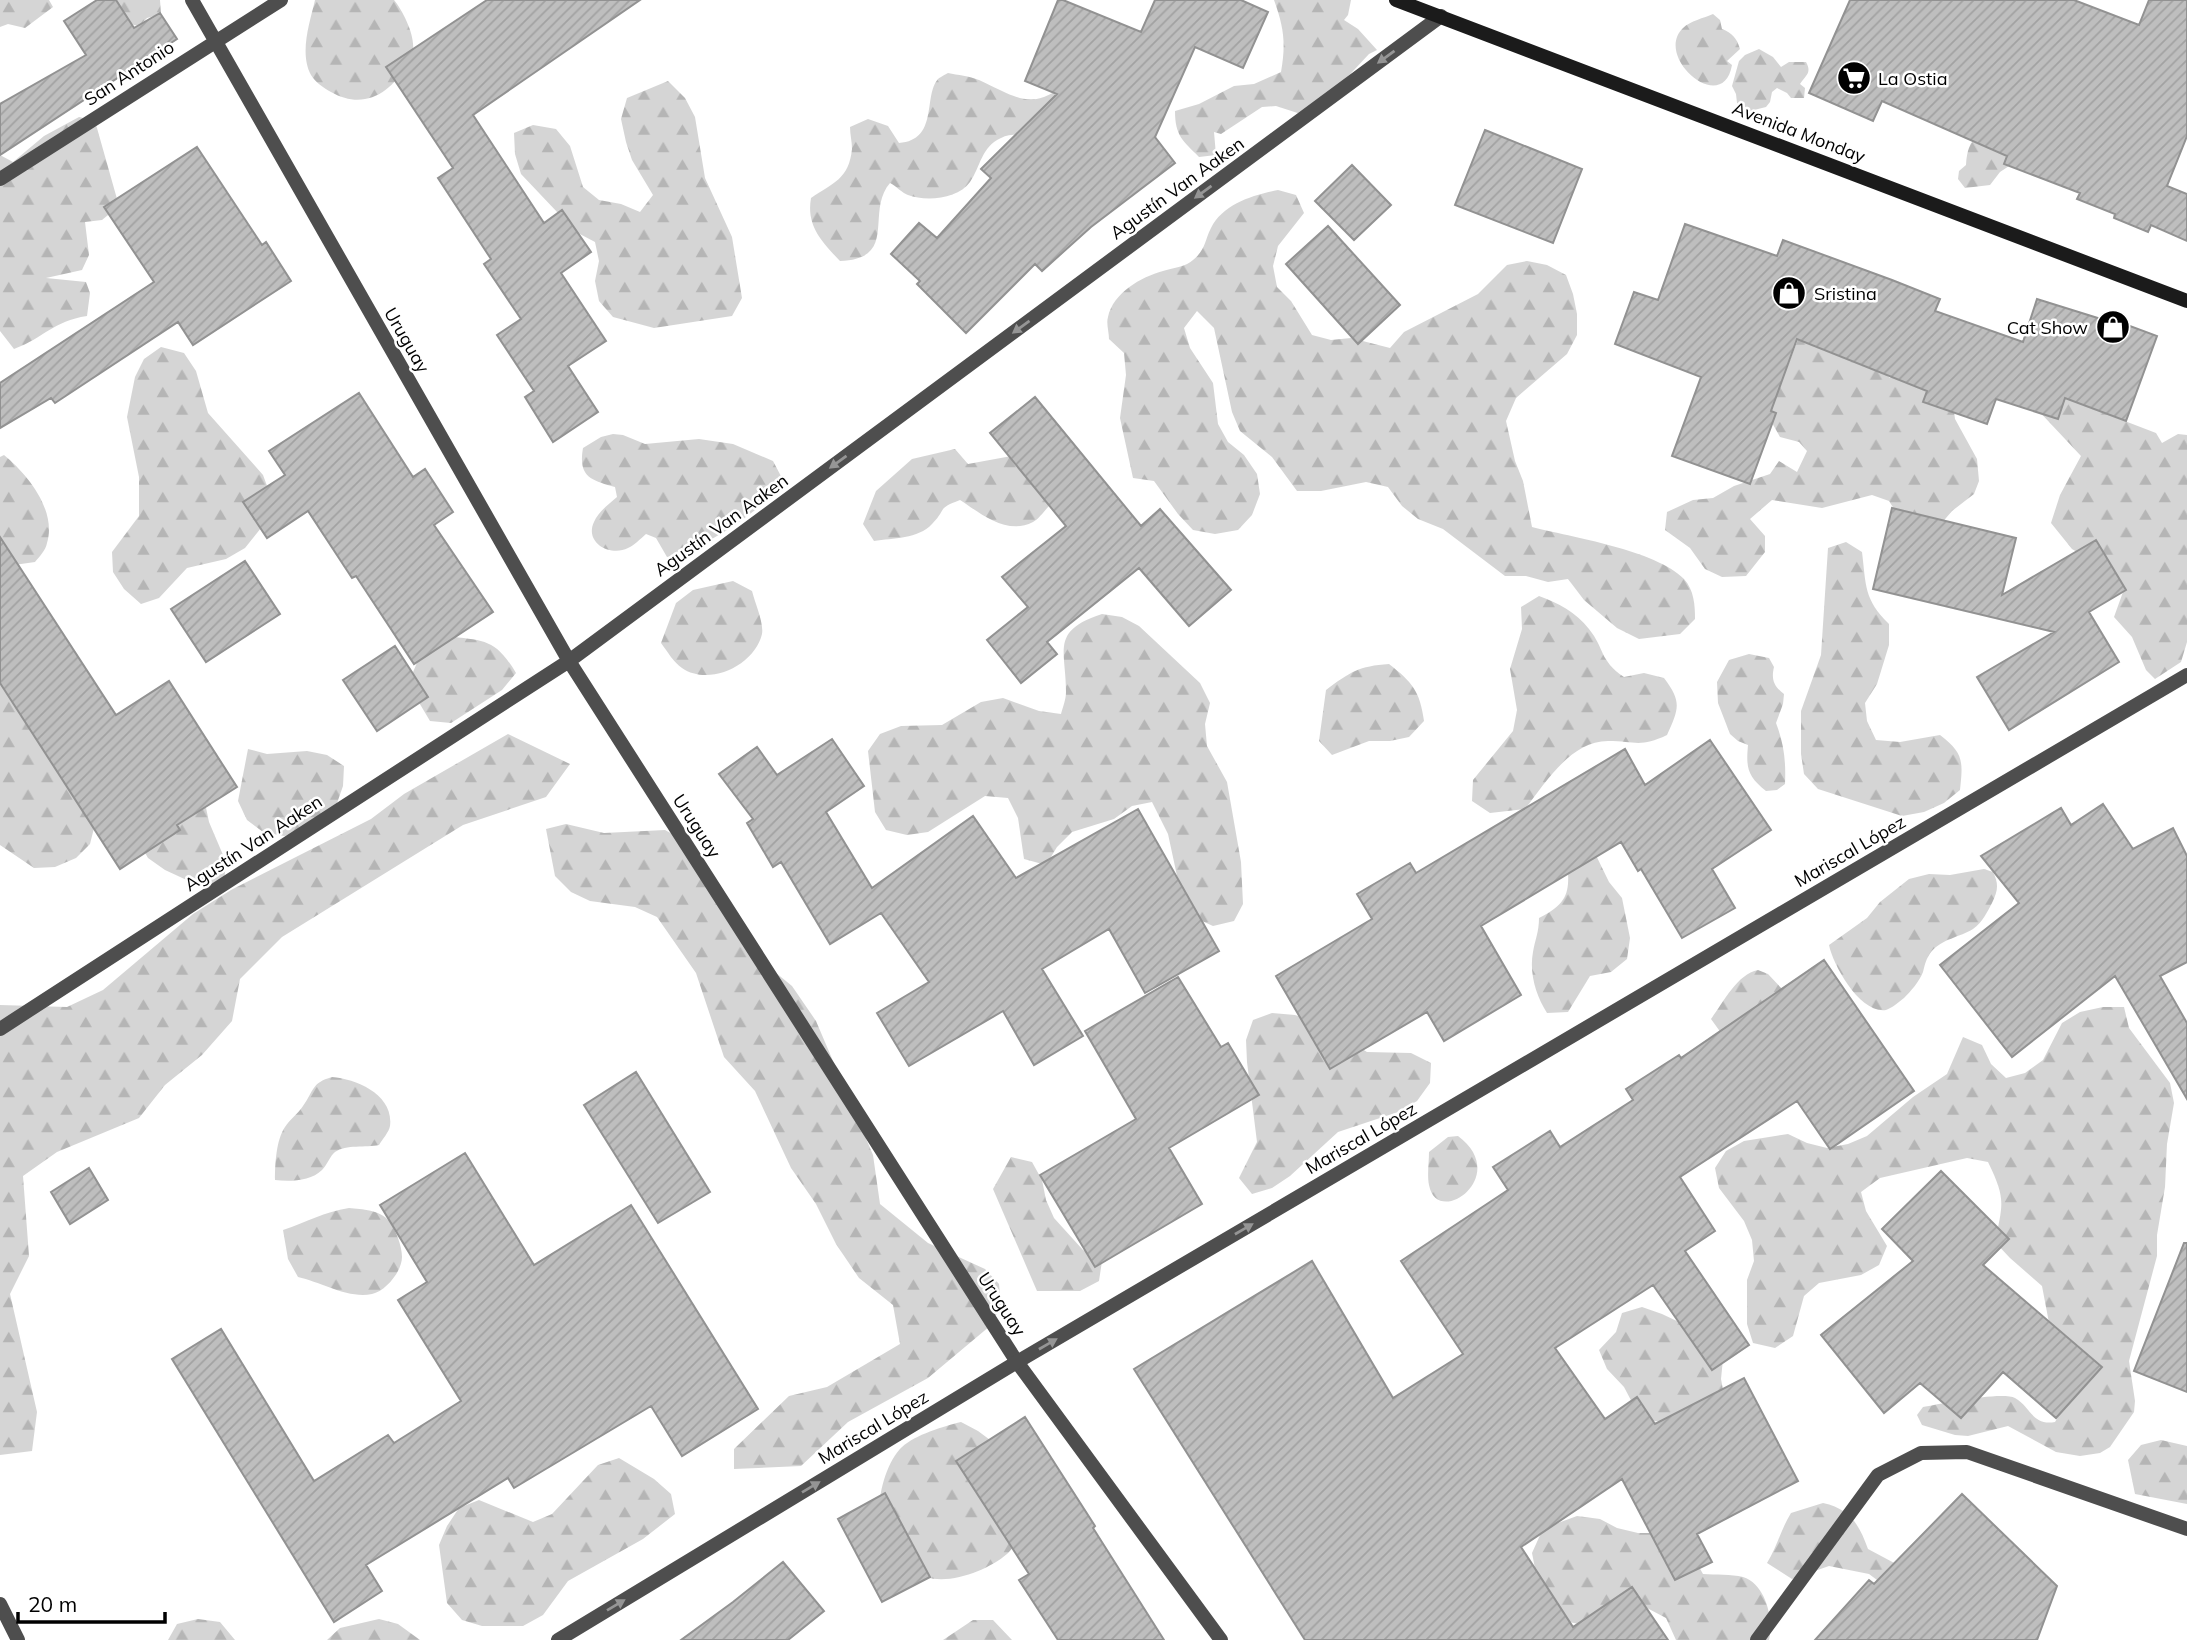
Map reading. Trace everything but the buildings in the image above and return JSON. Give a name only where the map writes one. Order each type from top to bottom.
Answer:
[{"type":"main road","name":"Avenida Monday","points":[[1396,0],[2187,301]]},
{"type":"street","name":"Uruguay","points":[[192,0],[569,661],[1017,1362],[1221,1640]]},
{"type":"street","name":"San Antonio","points":[[0,179],[281,0]]},
{"type":"street","name":"Agustín Van Aaken","points":[[0,1029],[569,661],[1441,16]]},
{"type":"street","name":"Mariscal López","points":[[558,1640],[1017,1362],[2187,675]]},
{"type":"street","points":[[1757,1640],[1878,1475],[1921,1453],[1967,1452],[2187,1529]]},
{"type":"street","points":[[0,1604],[18,1640]]},
{"type":"green space","points":[[0,0],[49,0],[53,7],[25,28],[8,24],[0,27]]},
{"type":"green space","points":[[107,0],[160,0],[161,14],[147,18],[139,26],[120,22]]},
{"type":"green space","points":[[315,0],[394,0],[408,24],[413,50],[400,75],[384,91],[354,100],[331,92],[313,78],[308,66],[306,47]]},
{"type":"green space","points":[[1274,0],[1351,0],[1348,15],[1344,20],[1358,29],[1377,50],[1369,54],[1310,117],[1276,106],[1262,107],[1221,134],[1214,132],[1216,155],[1199,157],[1181,137],[1176,126],[1175,111],[1199,104],[1234,86],[1254,84],[1281,72],[1283,36]]},
{"type":"green space","points":[[1713,14],[1720,20],[1722,29],[1736,39],[1740,49],[1727,61],[1732,65],[1726,80],[1716,85],[1705,84],[1693,77],[1683,66],[1677,53],[1676,40],[1683,28]]},
{"type":"green space","points":[[1759,49],[1773,57],[1781,67],[1789,62],[1806,62],[1808,71],[1800,84],[1805,88],[1804,98],[1791,98],[1777,88],[1772,92],[1766,107],[1750,111],[1742,109],[1737,103],[1732,86],[1739,61]]},
{"type":"green space","points":[[948,73],[975,79],[1005,93],[1027,99],[1047,96],[1072,78],[1034,135],[1008,135],[994,142],[985,152],[965,188],[950,195],[924,198],[906,194],[890,183],[880,207],[875,243],[869,252],[858,258],[840,261],[817,233],[810,208],[811,198],[844,174],[852,149],[850,127],[868,119],[888,126],[899,143],[912,140],[925,126],[931,96],[938,79]]},
{"type":"green space","points":[[668,81],[685,98],[695,117],[705,178],[732,237],[742,298],[732,316],[654,328],[613,317],[599,301],[595,281],[599,261],[595,242],[576,232],[521,174],[515,154],[514,133],[533,125],[556,129],[570,146],[583,187],[599,200],[621,204],[640,212],[653,195],[632,160],[621,119],[627,98]]},
{"type":"green space","points":[[79,117],[95,121],[119,206],[102,220],[85,222],[89,255],[82,270],[46,278],[86,282],[90,293],[87,316],[65,322],[14,349],[0,331],[0,155],[13,162],[44,136]]},
{"type":"green space","points":[[2002,124],[2009,166],[2000,172],[1990,185],[1965,188],[1958,179],[1959,171],[1966,165],[1972,142]]},
{"type":"green space","points":[[1278,190],[1296,195],[1304,213],[1278,246],[1273,266],[1277,287],[1291,301],[1312,335],[1331,340],[1351,338],[1390,348],[1404,332],[1478,294],[1507,265],[1527,261],[1547,265],[1566,275],[1577,314],[1577,335],[1567,354],[1516,398],[1506,421],[1515,461],[1523,481],[1532,527],[1634,552],[1671,569],[1687,583],[1694,603],[1695,619],[1680,634],[1639,639],[1617,628],[1584,600],[1568,579],[1548,582],[1526,576],[1505,576],[1443,529],[1418,519],[1402,506],[1388,487],[1366,482],[1321,491],[1297,491],[1272,457],[1240,431],[1232,412],[1214,328],[1197,311],[1184,328],[1190,348],[1213,383],[1218,424],[1228,442],[1244,455],[1257,474],[1260,494],[1252,515],[1238,530],[1215,534],[1193,530],[1154,481],[1133,478],[1120,418],[1126,375],[1124,353],[1109,339],[1107,319],[1111,308],[1122,293],[1137,282],[1193,260],[1203,249],[1216,220],[1231,207],[1249,198]]},
{"type":"green space","points":[[1802,329],[1860,355],[1890,378],[1901,364],[1950,381],[1955,419],[1977,459],[1979,481],[1974,494],[1952,511],[1934,532],[1896,512],[1889,501],[1872,495],[1822,508],[1772,500],[1750,519],[1765,536],[1765,552],[1746,576],[1722,577],[1705,569],[1690,548],[1665,530],[1667,512],[1693,500],[1713,498],[1734,486],[1770,474],[1779,461],[1797,472],[1807,451],[1799,442],[1780,437],[1766,412],[1760,365],[1787,368]]},
{"type":"green space","points":[[161,347],[184,353],[196,371],[208,413],[263,475],[270,494],[269,518],[245,548],[226,559],[187,568],[159,598],[141,604],[124,589],[113,572],[112,552],[139,516],[139,477],[127,417],[135,377],[144,359]]},
{"type":"green space","points":[[2060,384],[2083,405],[2156,433],[2162,443],[2178,434],[2187,435],[2187,642],[2181,662],[2155,679],[2146,670],[2132,637],[2114,617],[2123,592],[2102,567],[2072,549],[2051,523],[2060,495],[2081,456],[2035,407]]},
{"type":"green space","points":[[613,434],[645,444],[699,439],[733,444],[773,461],[783,480],[780,490],[734,526],[688,553],[667,557],[656,538],[646,534],[628,548],[614,551],[607,549],[596,542],[592,530],[598,515],[617,497],[615,487],[588,476],[582,458],[583,448],[601,437]]},
{"type":"green space","points":[[955,449],[968,464],[1017,455],[1037,466],[1049,506],[1033,522],[1013,526],[994,521],[960,500],[945,508],[932,524],[920,533],[874,541],[863,524],[876,491],[912,459]]},
{"type":"green space","points":[[4,455],[22,472],[38,494],[48,518],[49,531],[45,548],[35,562],[0,567],[0,457]]},
{"type":"green space","points":[[1846,542],[1862,552],[1871,599],[1889,624],[1889,645],[1877,684],[1865,703],[1867,721],[1876,740],[1900,742],[1940,735],[1954,747],[1960,759],[1960,790],[1944,803],[1924,812],[1902,816],[1818,789],[1804,774],[1801,711],[1821,655],[1828,548]]},
{"type":"green space","points":[[733,581],[752,591],[761,619],[762,634],[758,645],[741,663],[717,674],[693,673],[682,668],[661,643],[676,603],[693,590]]},
{"type":"green space","points":[[1539,596],[1560,605],[1584,623],[1606,660],[1624,677],[1644,673],[1664,678],[1674,693],[1676,711],[1667,735],[1644,743],[1608,741],[1582,748],[1560,765],[1525,809],[1490,813],[1472,801],[1473,780],[1513,731],[1517,710],[1510,669],[1522,629],[1521,607]]},
{"type":"green space","points":[[1102,614],[1122,617],[1139,626],[1200,683],[1210,703],[1205,724],[1207,746],[1227,782],[1241,862],[1243,904],[1234,921],[1213,926],[1193,917],[1182,899],[1168,834],[1152,802],[1132,806],[1114,819],[1072,832],[1057,847],[1046,865],[1024,859],[1018,818],[1008,798],[985,796],[928,832],[907,835],[886,830],[875,812],[868,751],[880,734],[901,726],[942,725],[981,702],[1003,698],[1039,711],[1061,714],[1066,695],[1064,644],[1074,627]]},
{"type":"green space","points":[[447,636],[488,643],[502,653],[516,673],[502,690],[451,723],[430,721],[408,684],[427,639]]},
{"type":"green space","points":[[1749,654],[1769,658],[1774,667],[1774,682],[1784,694],[1776,723],[1784,753],[1785,784],[1777,790],[1766,791],[1751,776],[1747,759],[1748,745],[1730,734],[1718,703],[1717,682],[1729,660]]},
{"type":"green space","points":[[1389,664],[1414,688],[1424,721],[1409,737],[1369,741],[1332,755],[1319,741],[1326,690],[1355,671]]},
{"type":"green space","points":[[3,680],[95,824],[90,844],[76,858],[55,867],[34,868],[0,845],[0,684]]},
{"type":"green space","points":[[508,734],[570,764],[546,797],[463,825],[282,937],[240,979],[232,1021],[202,1055],[165,1085],[139,1118],[57,1152],[23,1176],[29,1256],[10,1294],[37,1412],[32,1451],[0,1455],[0,1005],[67,1007],[103,990],[193,914],[231,890],[371,819],[404,794]]},
{"type":"green space","points":[[248,749],[267,754],[307,751],[327,755],[344,766],[343,786],[336,806],[304,833],[284,836],[263,832],[247,820],[238,801]]},
{"type":"green space","points":[[205,803],[209,822],[226,862],[224,883],[204,888],[165,870],[148,858],[136,837]]},
{"type":"green space","points":[[566,824],[604,833],[665,830],[685,841],[722,894],[743,946],[792,986],[816,1021],[873,1155],[880,1204],[928,1243],[985,1269],[999,1284],[1001,1306],[990,1326],[928,1378],[848,1422],[801,1466],[734,1469],[734,1449],[789,1396],[827,1387],[900,1344],[893,1305],[859,1278],[836,1244],[816,1204],[791,1168],[755,1091],[724,1057],[696,973],[657,917],[635,907],[590,901],[571,892],[555,876],[546,829]]},
{"type":"green space","points":[[1590,843],[1609,882],[1622,898],[1630,938],[1627,959],[1611,972],[1590,976],[1568,1012],[1547,1013],[1537,992],[1532,968],[1539,918],[1559,905],[1567,891],[1567,850]]},
{"type":"green space","points":[[1984,869],[1993,872],[1997,888],[1984,917],[1973,929],[1946,941],[1931,952],[1921,976],[1904,998],[1886,1010],[1876,1009],[1849,987],[1829,945],[1867,918],[1880,902],[1909,879],[1929,874],[1950,875]]},
{"type":"green space","points":[[1758,970],[1768,974],[1782,989],[1724,1037],[1711,1019],[1737,983]]},
{"type":"green space","points":[[2103,1007],[2124,1007],[2129,1028],[2170,1083],[2174,1103],[2167,1144],[2157,1256],[2129,1361],[2134,1412],[2110,1447],[2100,1453],[2080,1456],[2056,1452],[2008,1426],[1968,1436],[1955,1435],[1922,1425],[1917,1415],[1923,1407],[2008,1396],[2020,1402],[2036,1419],[2055,1422],[2079,1383],[2050,1328],[2042,1286],[1995,1242],[2001,1201],[1998,1185],[1988,1162],[1967,1158],[1880,1178],[1861,1192],[1866,1211],[1887,1246],[1879,1265],[1861,1275],[1819,1283],[1804,1296],[1793,1336],[1775,1348],[1753,1343],[1747,1324],[1747,1280],[1754,1261],[1752,1240],[1744,1221],[1719,1188],[1715,1168],[1726,1151],[1744,1141],[1788,1134],[1827,1148],[1848,1144],[1867,1136],[1913,1097],[1947,1074],[1963,1037],[1982,1045],[1991,1064],[2006,1078],[2025,1073],[2043,1060],[2062,1023],[2080,1012]]},
{"type":"green space","points":[[1272,1013],[1295,1015],[1314,1021],[1367,1052],[1411,1053],[1431,1063],[1430,1083],[1417,1101],[1398,1112],[1338,1132],[1290,1176],[1272,1188],[1252,1194],[1239,1178],[1257,1142],[1246,1040],[1253,1020]]},
{"type":"green space","points":[[332,1077],[362,1085],[380,1097],[390,1115],[388,1131],[379,1145],[345,1148],[335,1152],[322,1170],[306,1179],[275,1180],[282,1132],[316,1085]]},
{"type":"green space","points":[[1458,1136],[1473,1151],[1477,1167],[1475,1181],[1467,1192],[1444,1202],[1435,1197],[1429,1185],[1429,1152],[1448,1137]]},
{"type":"green space","points":[[1011,1157],[1032,1162],[1042,1180],[1046,1200],[1054,1218],[1083,1250],[1102,1261],[1099,1281],[1080,1291],[1037,1291],[993,1189]]},
{"type":"green space","points":[[349,1208],[381,1214],[389,1221],[400,1243],[402,1257],[396,1274],[388,1285],[372,1294],[344,1292],[298,1277],[288,1259],[283,1230]]},
{"type":"green space","points":[[1642,1307],[1717,1340],[1723,1359],[1721,1379],[1725,1400],[1693,1422],[1647,1421],[1634,1406],[1624,1387],[1607,1369],[1599,1350],[1616,1332],[1622,1313]]},
{"type":"green space","points":[[961,1422],[1013,1457],[1019,1537],[1009,1552],[987,1567],[961,1577],[935,1579],[913,1570],[885,1532],[879,1513],[881,1493],[891,1462],[902,1447],[922,1435]]},
{"type":"green space","points":[[2161,1440],[2187,1446],[2187,1504],[2135,1494],[2128,1460],[2141,1445]]},
{"type":"green space","points":[[619,1458],[654,1479],[671,1494],[675,1514],[643,1539],[568,1581],[543,1615],[523,1626],[482,1626],[462,1620],[447,1603],[439,1545],[459,1508],[479,1500],[533,1522],[552,1514],[598,1465]]},
{"type":"green space","points":[[1823,1503],[1847,1514],[1857,1525],[1868,1549],[1898,1565],[1920,1612],[1869,1574],[1829,1566],[1792,1579],[1767,1563],[1791,1513]]},
{"type":"green space","points":[[1577,1516],[1600,1519],[1617,1528],[1638,1533],[1658,1533],[1693,1556],[1703,1574],[1738,1576],[1751,1581],[1763,1595],[1769,1613],[1769,1640],[1676,1640],[1666,1618],[1647,1608],[1608,1617],[1589,1626],[1569,1622],[1540,1594],[1532,1553],[1541,1533]]},
{"type":"green space","points":[[198,1619],[220,1622],[235,1640],[168,1640],[177,1624]]},
{"type":"green space","points":[[379,1619],[398,1624],[420,1640],[327,1640],[340,1628]]},
{"type":"green space","points":[[973,1620],[993,1620],[1012,1640],[943,1640]]},
{"type":"place","name":"La Ostia","points":[[1854,78]]},
{"type":"place","name":"Sristina","points":[[1789,293]]},
{"type":"place","name":"Cat Show","points":[[2113,327]]}]
